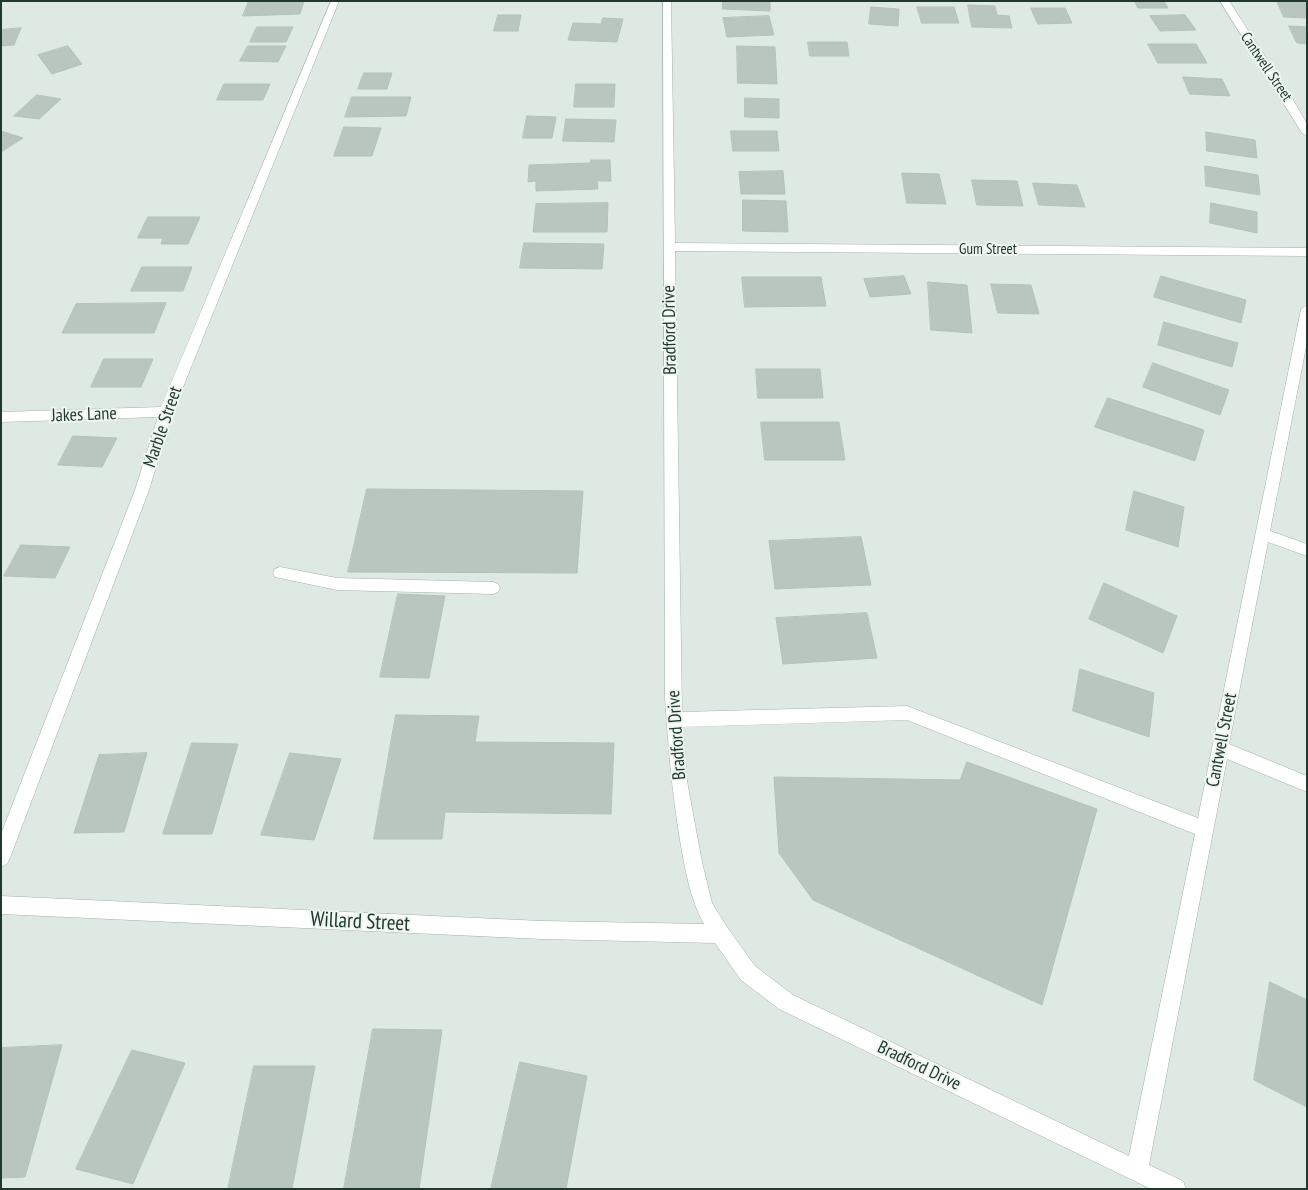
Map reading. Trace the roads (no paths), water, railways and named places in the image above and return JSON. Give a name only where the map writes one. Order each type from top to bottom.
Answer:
[{"type":"street","name":"Marble Street","points":[[1,858],[142,490],[166,412],[335,1]]},
{"type":"street","name":"Bradford Drive","points":[[667,1],[675,720],[679,781],[693,862],[704,906],[720,934],[748,973],[786,1002],[1175,1189]]},
{"type":"street","name":"Cantwell Street","points":[[1224,1],[1252,48],[1287,98],[1307,133]]},
{"type":"street","name":"Gum Street","points":[[669,247],[1307,252]]},
{"type":"street","name":"Cantwell Street","points":[[1137,1171],[1307,309]]},
{"type":"street","name":"Jakes Lane","points":[[1,418],[166,412]]},
{"type":"street","points":[[1262,534],[1307,550]]},
{"type":"street","points":[[280,573],[338,584],[493,588]]},
{"type":"street","points":[[675,720],[907,713],[1205,829]]},
{"type":"street","points":[[1220,748],[1307,784]]},
{"type":"street","name":"Willard Street","points":[[1,905],[542,930],[720,934]]}]
